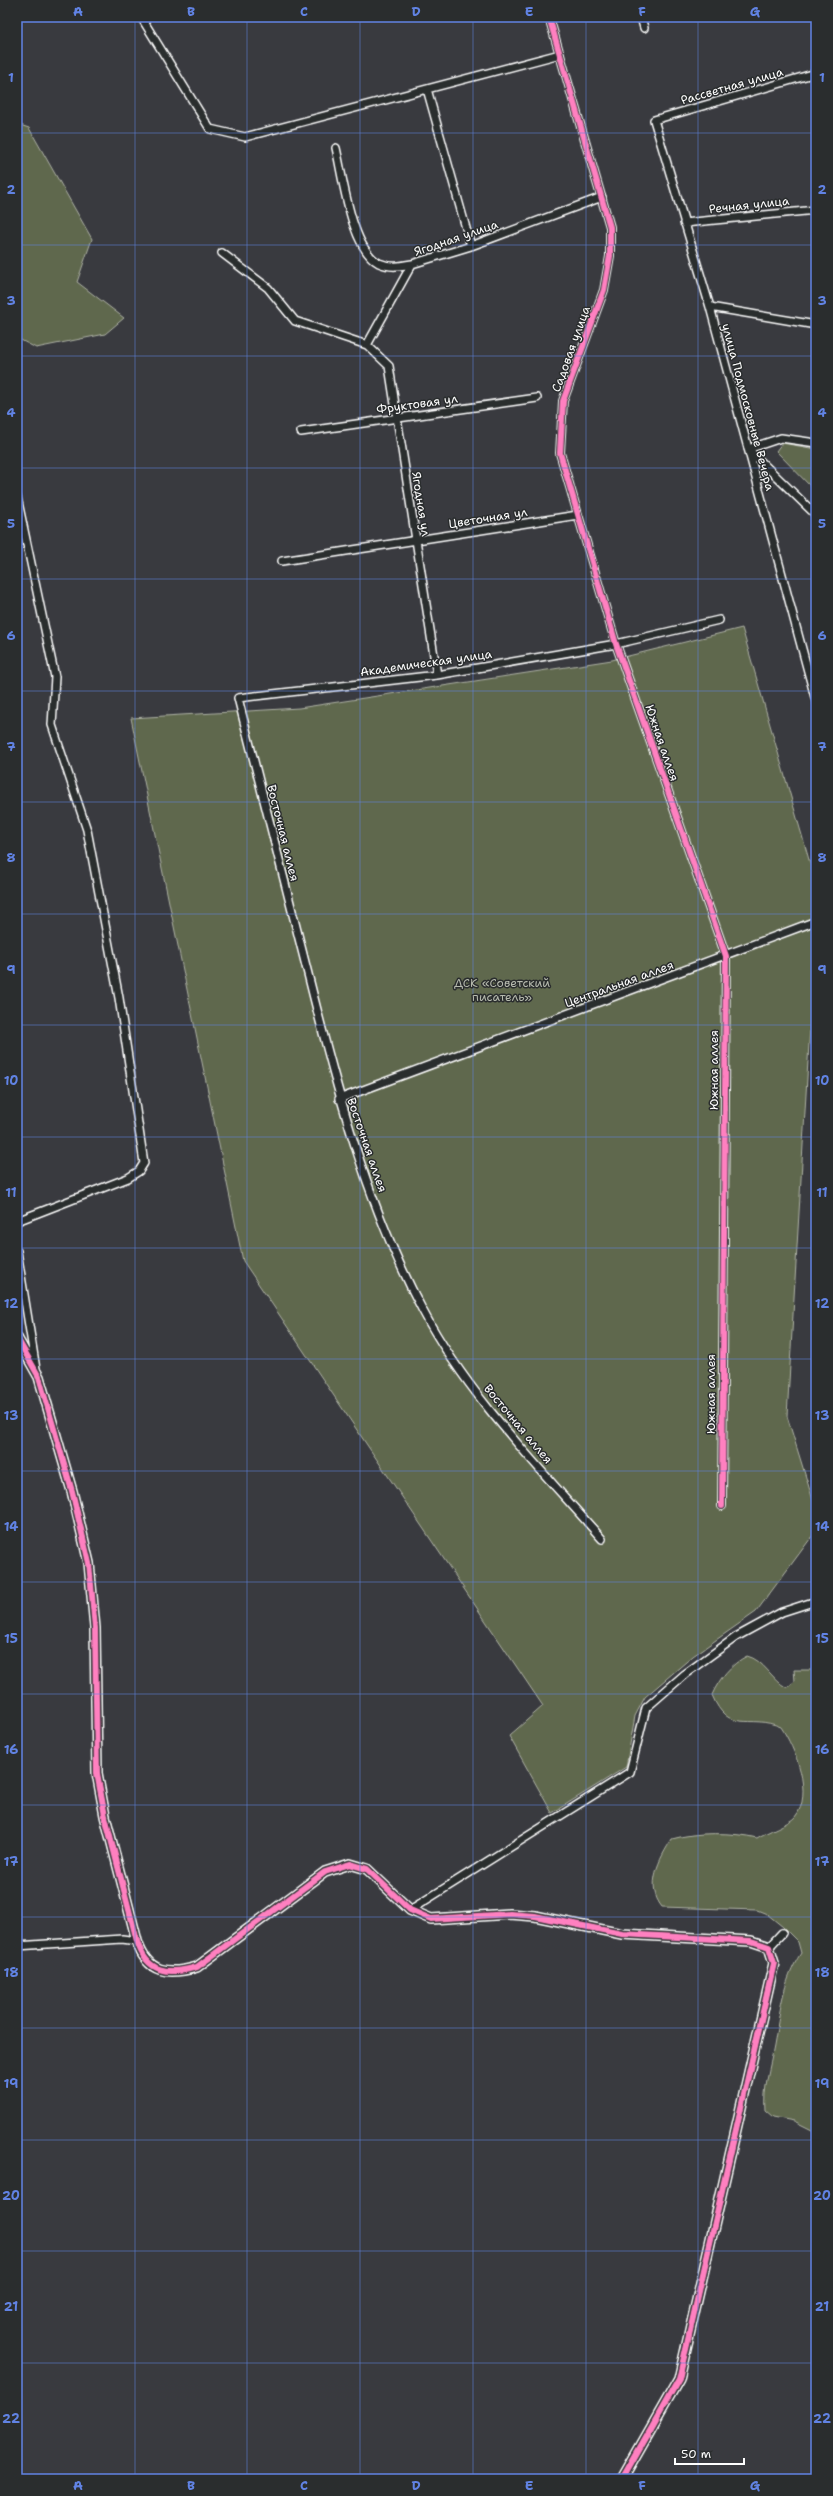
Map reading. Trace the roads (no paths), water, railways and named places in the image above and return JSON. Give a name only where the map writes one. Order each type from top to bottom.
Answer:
[{"type":"street","points":[[141,17],[210,129],[245,137],[560,54]]},
{"type":"street","name":"Садовая улица","points":[[549,17],[610,227],[610,256],[604,290],[564,401],[560,453],[618,652]]},
{"type":"street","points":[[642,17],[644,28]]},
{"type":"street","name":"Рассветная улица","points":[[654,120],[816,73]]},
{"type":"street","points":[[428,89],[471,246]]},
{"type":"street","name":"улица Подмосковные Вечера","points":[[654,120],[710,307],[816,701]]},
{"type":"street","points":[[336,148],[353,219],[365,251],[379,263],[395,267],[412,264]]},
{"type":"street","name":"Ягодная улица","points":[[367,345],[412,264],[471,246],[602,196]]},
{"type":"street","name":"Речная улица","points":[[684,223],[816,210]]},
{"type":"street","points":[[222,253],[268,288],[296,321],[367,345]]},
{"type":"street","points":[[710,307],[816,325]]},
{"type":"street","name":"Ягодная ул","points":[[367,345],[389,366],[437,675]]},
{"type":"street","name":"Фруктовая ул","points":[[300,432],[537,398]]},
{"type":"street","points":[[816,443],[781,438],[748,449],[816,515]]},
{"type":"street","points":[[17,497],[55,677],[52,725],[87,830],[118,998],[144,1163],[139,1171],[128,1178],[17,1221]]},
{"type":"street","name":"Цветочная ул","points":[[282,561],[578,515]]},
{"type":"street","name":"Академическая улица","points":[[238,698],[437,675],[616,644],[719,620]]},
{"type":"street","name":"Южная аллея","points":[[618,652],[726,956],[722,1506]]},
{"type":"street","name":"Восточная аллея","points":[[238,698],[339,1099],[386,1234],[424,1312],[474,1389],[518,1443],[602,1539]]},
{"type":"street","name":"Центральная аллея","points":[[339,1099],[726,956],[816,920]]},
{"type":"street","points":[[17,1252],[36,1370],[72,1491],[89,1563],[95,1628],[97,1773],[105,1816],[137,1941],[145,1958],[160,1970],[173,1973],[198,1967],[325,1872],[350,1864],[367,1869],[410,1910],[430,1919],[442,1920],[510,1914],[535,1916],[622,1934],[751,1940],[769,1947]]},
{"type":"street","points":[[17,1338],[36,1370]]},
{"type":"street","points":[[410,1910],[630,1772],[646,1708],[685,1674],[736,1637],[782,1612],[816,1601]]},
{"type":"street","points":[[769,1947],[782,1934]]},
{"type":"street","points":[[17,1946],[122,1940],[137,1941]]},
{"type":"street","points":[[622,2479],[679,2378],[774,1963],[769,1947]]},
{"type":"park label","name":"ДСК «Советский писатель»","points":[[502,990]]}]
